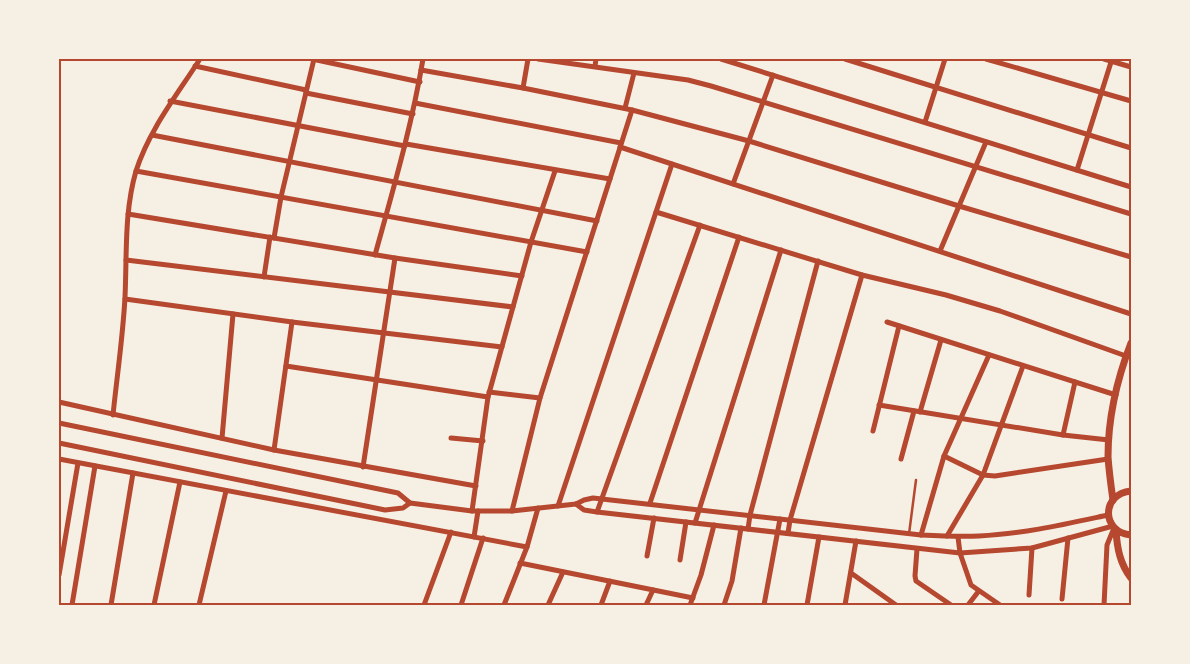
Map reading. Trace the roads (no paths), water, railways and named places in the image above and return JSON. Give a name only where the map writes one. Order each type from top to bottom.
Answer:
[{"type":"main road","points":[[1131,343],[1116,395],[1108,460],[1113,500],[1108,515],[1114,528],[1121,559],[1131,578]]},
{"type":"main road","points":[[1113,500],[1123,492],[1131,491]]},
{"type":"main road","points":[[1114,528],[1131,535]]},
{"type":"street","points":[[113,415],[125,299],[128,214],[136,171],[170,101],[200,59]]},
{"type":"street","points":[[264,277],[313,59],[420,82]]},
{"type":"street","points":[[376,255],[406,145],[420,82],[423,59]]},
{"type":"street","points":[[523,88],[528,59]]},
{"type":"street","points":[[538,59],[688,80],[764,101],[1131,214]]},
{"type":"street","points":[[594,66],[596,59]]},
{"type":"street","points":[[722,59],[1131,187]]},
{"type":"street","points":[[845,59],[1131,148]]},
{"type":"street","points":[[925,122],[945,59]]},
{"type":"street","points":[[986,59],[1131,101]]},
{"type":"street","points":[[1104,59],[1131,67]]},
{"type":"street","points":[[1077,170],[1111,60]]},
{"type":"street","points":[[195,66],[306,92],[413,114]]},
{"type":"street","points":[[421,70],[625,108],[749,141],[1131,257]]},
{"type":"street","points":[[625,108],[634,73]]},
{"type":"street","points":[[734,184],[773,75]]},
{"type":"street","points":[[170,101],[406,145],[610,179]]},
{"type":"street","points":[[415,103],[621,145],[672,164],[1131,314]]},
{"type":"street","points":[[512,511],[540,398],[632,110]]},
{"type":"street","points":[[152,135],[597,221]]},
{"type":"street","points":[[940,251],[986,142]]},
{"type":"street","points":[[558,506],[672,164]]},
{"type":"street","points":[[136,171],[587,252]]},
{"type":"street","points":[[474,537],[476,486],[489,394],[531,242],[555,171]]},
{"type":"street","points":[[656,212],[862,275],[946,295],[1000,311],[1126,356]]},
{"type":"street","points":[[128,214],[395,258],[522,276]]},
{"type":"street","points":[[597,512],[700,225]]},
{"type":"street","points":[[650,503],[739,238]]},
{"type":"street","points":[[695,523],[781,250]]},
{"type":"street","points":[[363,467],[395,258]]},
{"type":"street","points":[[126,260],[513,307]]},
{"type":"street","points":[[748,529],[750,515],[818,261]]},
{"type":"street","points":[[788,533],[790,520],[862,275]]},
{"type":"street","points":[[125,299],[292,322],[502,347]]},
{"type":"street","points":[[222,438],[233,314]]},
{"type":"street","points":[[274,450],[292,322]]},
{"type":"street","points":[[887,322],[1116,395]]},
{"type":"street","points":[[872,430],[899,326]]},
{"type":"street","points":[[901,459],[941,340]]},
{"type":"street","points":[[921,535],[944,456],[989,355]]},
{"type":"street","points":[[286,366],[377,380],[489,394],[540,398]]},
{"type":"street","points":[[947,536],[983,475],[1023,366]]},
{"type":"street","points":[[1063,435],[1075,382]]},
{"type":"street","points":[[59,402],[274,450],[476,486]]},
{"type":"street","points":[[878,405],[1063,435],[1109,440]]},
{"type":"street","points":[[59,423],[398,493],[410,503],[475,511],[512,511],[576,504],[584,500],[602,498],[909,534],[958,537],[1005,534],[1108,515]]},
{"type":"street","points":[[451,438],[483,441]]},
{"type":"street","points":[[59,443],[386,510],[403,508],[410,503]]},
{"type":"street","points":[[944,456],[983,475],[1003,475],[1108,460]]},
{"type":"street","points":[[59,459],[527,547]]},
{"type":"street","points":[[59,575],[78,463]]},
{"type":"street","points":[[72,605],[95,466]]},
{"type":"street","points":[[111,605],[132,473]]},
{"type":"street","points":[[154,605],[180,482]]},
{"type":"street","points":[[199,605],[226,491]]},
{"type":"street","points":[[576,504],[584,510],[597,512],[960,553],[1032,548],[1114,528]]},
{"type":"street","points":[[504,605],[527,547],[538,508]]},
{"type":"street","points":[[647,556],[654,518]]},
{"type":"street","points":[[764,605],[780,519]]},
{"type":"street","points":[[680,560],[686,522]]},
{"type":"street","points":[[690,605],[701,575],[714,525]]},
{"type":"street","points":[[724,605],[730,589],[741,528]]},
{"type":"street","points":[[1104,605],[1106,545],[1114,528]]},
{"type":"street","points":[[424,605],[451,532]]},
{"type":"street","points":[[808,605],[819,537]]},
{"type":"street","points":[[958,537],[960,553],[968,580],[978,592],[1000,605]]},
{"type":"street","points":[[461,605],[483,538]]},
{"type":"street","points":[[1062,599],[1068,538]]},
{"type":"street","points":[[846,605],[856,541]]},
{"type":"street","points":[[1029,595],[1032,548]]},
{"type":"street","points":[[917,549],[916,580],[951,605]]},
{"type":"street","points":[[520,563],[693,598]]},
{"type":"street","points":[[548,605],[562,572]]},
{"type":"street","points":[[851,573],[896,605]]},
{"type":"street","points":[[601,605],[610,581]]},
{"type":"street","points":[[646,605],[653,590]]},
{"type":"street","points":[[968,605],[978,592]]},
{"type":"lane","points":[[909,534],[916,480]]}]
